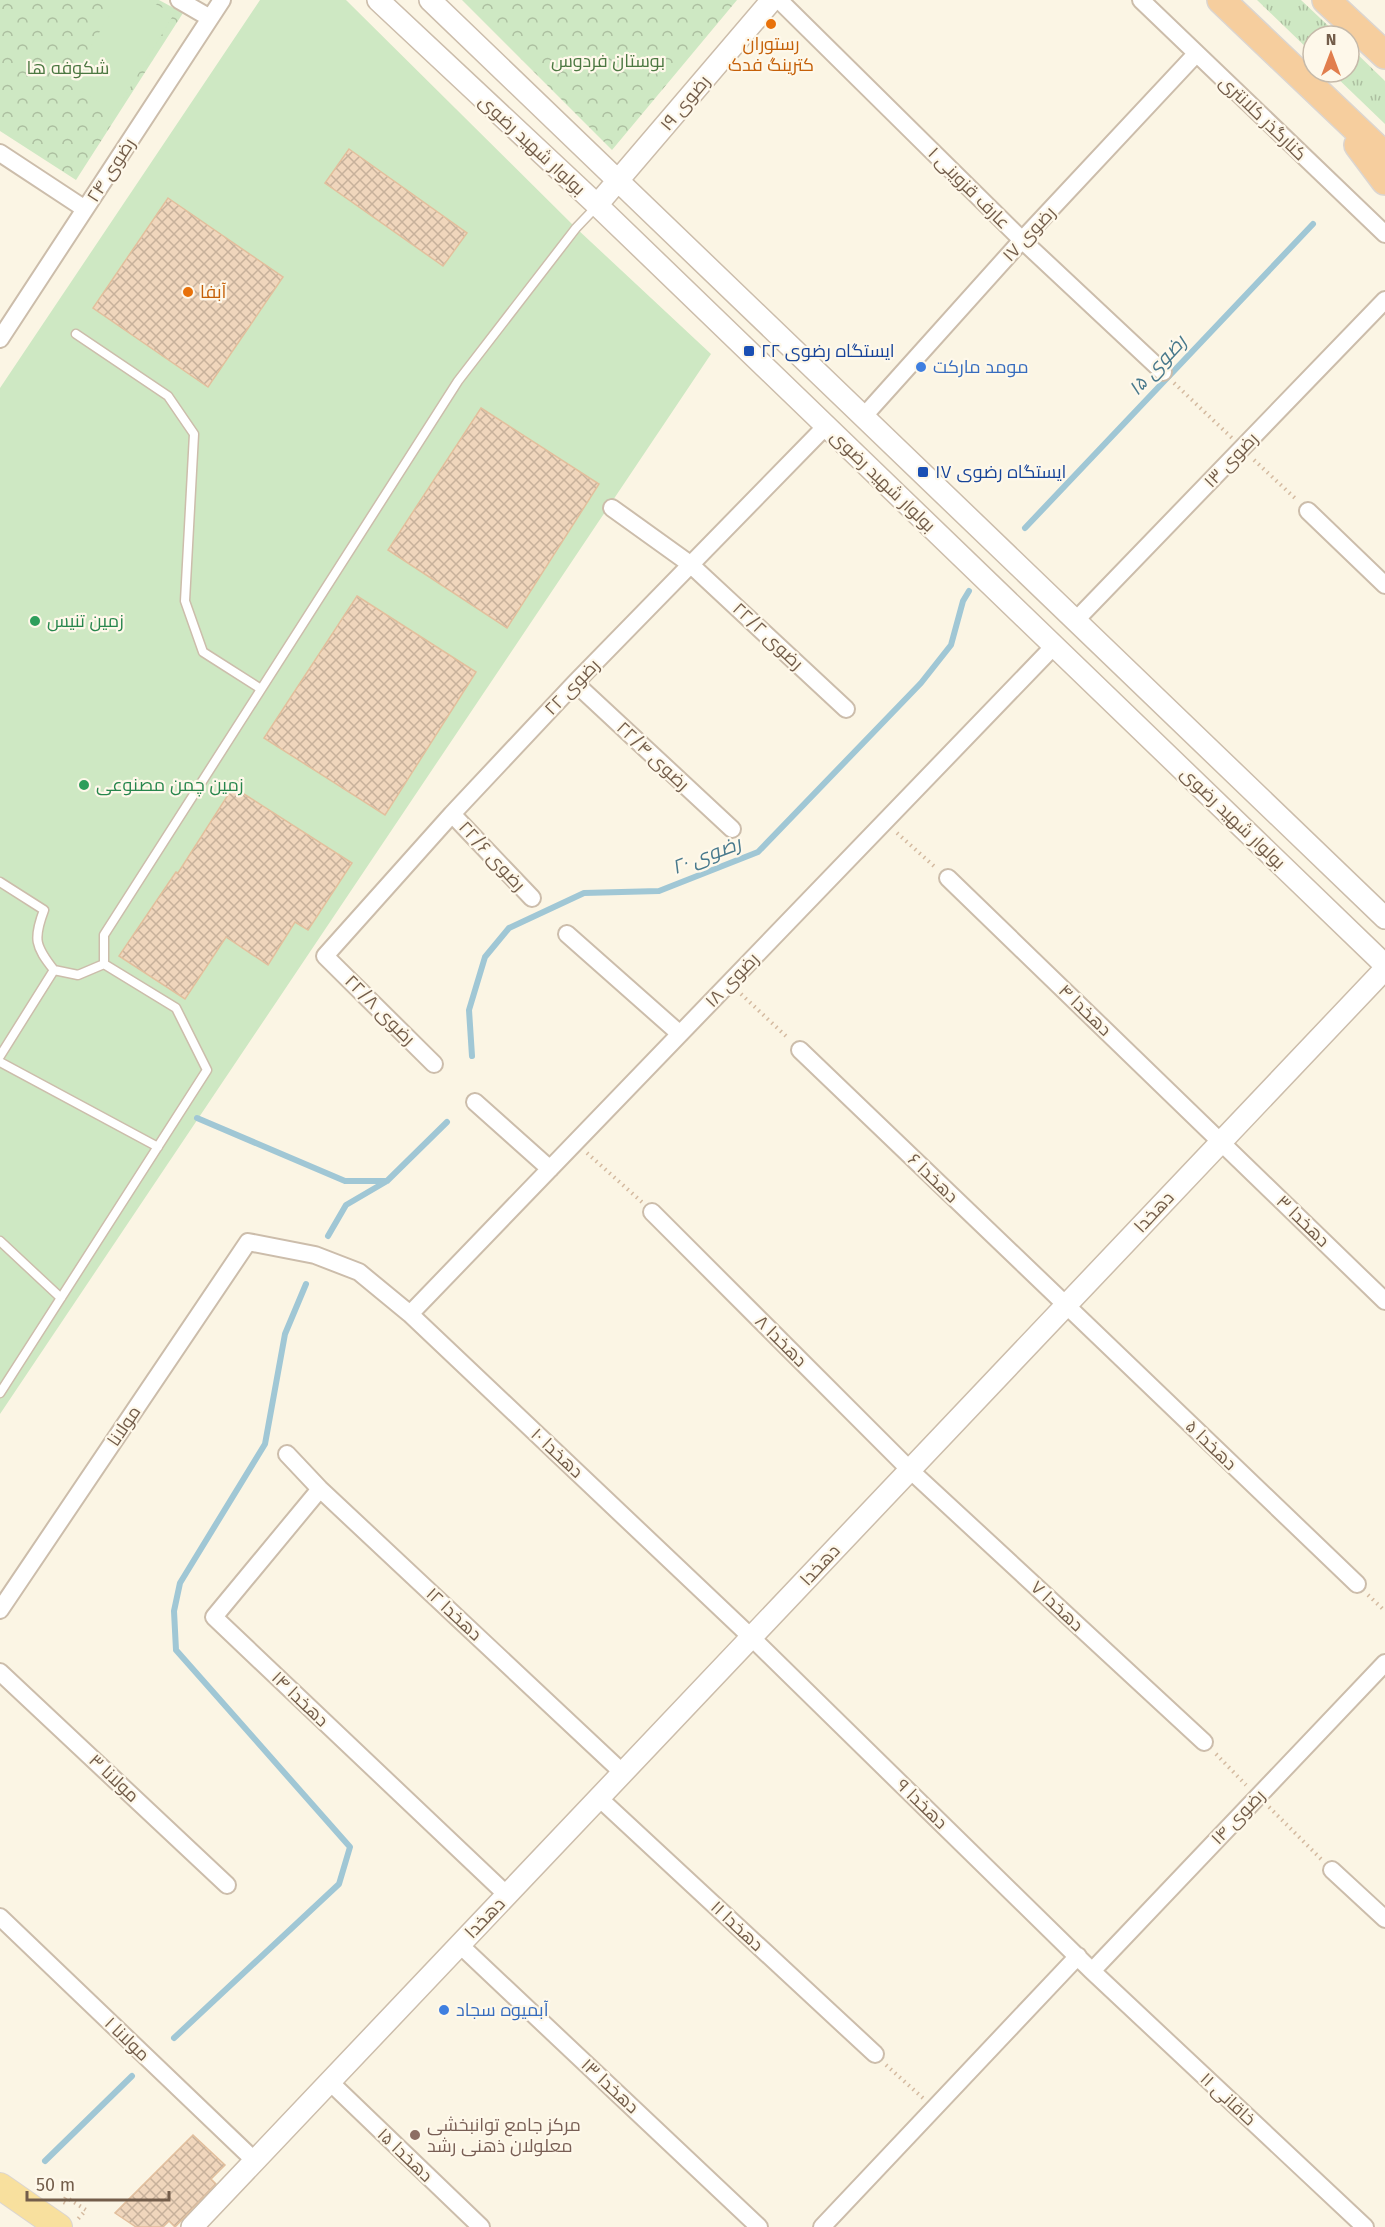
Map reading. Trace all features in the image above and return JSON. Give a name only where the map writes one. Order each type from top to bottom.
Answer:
[{"type":"highway","points":[[1221,0],[1385,156]]},
{"type":"highway","points":[[1326,0],[1385,55]]},
{"type":"highway","points":[[1326,100],[1385,181]]},
{"type":"main road","points":[[0,2186],[66,2218]]},
{"type":"street","points":[[179,0],[210,18]]},
{"type":"street","name":"رضوی ۲۴","points":[[0,339],[222,0]]},
{"type":"street","name":"بولوار شهید رضوی","points":[[378,0],[597,205],[1385,967]]},
{"type":"street","name":"بولوار شهید رضوی","points":[[430,0],[1385,918]]},
{"type":"street","name":"رضوی ۱۹","points":[[597,205],[772,0]]},
{"type":"street","name":"عارف قزوینی ۱","points":[[778,0],[1022,240],[1163,372]]},
{"type":"street","name":"کنارگذر کلانتری","points":[[1141,0],[1385,234]]},
{"type":"street","name":"رضوی ۱۷","points":[[864,416],[1022,240],[1196,54]]},
{"type":"street","points":[[0,153],[85,209]]},
{"type":"street","name":"رضوی ۱۳","points":[[1076,620],[1385,300]]},
{"type":"street","name":"رضوی ۲۲","points":[[325,956],[452,814],[575,683],[826,426]]},
{"type":"street","name":"رضوی ۲۲/۲","points":[[612,508],[690,564],[846,709]]},
{"type":"street","points":[[1308,511],[1385,585]]},
{"type":"street","name":"رضوی ۱۸","points":[[410,1314],[1054,646]]},
{"type":"street","name":"رضوی ۲۲/۴","points":[[575,683],[732,830]]},
{"type":"street","name":"رضوی ۲۲/۶","points":[[452,814],[532,898]]},
{"type":"street","name":"دهخدا ۴","points":[[948,878],[1221,1142]]},
{"type":"street","points":[[567,934],[681,1034]]},
{"type":"street","name":"رضوی ۲۲/۸","points":[[325,956],[434,1064]]},
{"type":"street","name":"دهخدا","points":[[192,2227],[1385,967]]},
{"type":"street","name":"دهخدا ۶","points":[[800,1050],[1066,1306]]},
{"type":"street","points":[[475,1102],[550,1169]]},
{"type":"street","name":"دهخدا ۳","points":[[1221,1142],[1385,1301]]},
{"type":"street","name":"دهخدا ۸","points":[[652,1212],[910,1470]]},
{"type":"street","name":"دهخدا ۱۰","points":[[248,1242],[315,1255],[359,1272],[410,1314],[751,1637]]},
{"type":"street","name":"مولانا","points":[[0,1610],[248,1242]]},
{"type":"street","name":"دهخدا ۵","points":[[1066,1306],[1357,1584]]},
{"type":"street","name":"دهخدا ۱۲","points":[[287,1454],[320,1489],[623,1773]]},
{"type":"street","name":"دهخدا ۷","points":[[910,1470],[1204,1742]]},
{"type":"street","name":"دهخدا ۱۴","points":[[320,1489],[214,1617],[507,1895]]},
{"type":"street","name":"دهخدا ۹","points":[[751,1637],[1092,1971]]},
{"type":"street","name":"رضوی ۱۴","points":[[1092,1971],[1385,1663]]},
{"type":"street","name":"مولانا ۳","points":[[0,1672],[227,1885]]},
{"type":"street","name":"دهخدا ۱۱","points":[[599,1798],[875,2054]]},
{"type":"street","points":[[1332,1870],[1385,1919]]},
{"type":"street","name":"مولانا ۱","points":[[0,1917],[255,2161]]},
{"type":"street","name":"دهخدا ۱۳","points":[[460,1945],[759,2227]]},
{"type":"street","points":[[822,2227],[1078,1956]]},
{"type":"street","name":"خاقانی ۱۱","points":[[1092,1971],[1365,2227]]},
{"type":"street","name":"دهخدا ۱۵","points":[[330,2082],[481,2227]]},
{"type":"lane","points":[[104,963],[104,935],[458,381],[576,228],[597,205]]},
{"type":"lane","points":[[76,334],[168,396],[194,435],[185,601],[203,652],[261,689]]},
{"type":"lane","points":[[0,882],[44,910],[36,932],[40,953],[54,970],[78,975],[104,963]]},
{"type":"lane","points":[[0,1394],[207,1070],[176,1008],[104,963]]},
{"type":"lane","points":[[0,1056],[54,970]]},
{"type":"lane","points":[[0,1062],[158,1147]]},
{"type":"lane","points":[[0,1241],[61,1298]]},
{"type":"path","points":[[885,822],[948,878]]},
{"type":"path","points":[[729,984],[800,1050]]},
{"type":"path","points":[[576,1142],[652,1212]]},
{"type":"path","points":[[875,2054],[934,2109]]},
{"type":"path","points":[[66,2218],[63,2202],[66,2197],[86,2210]]},
{"type":"green space","name":"شکوفه ها","points":[[0,0],[159,0],[183,13],[76,180],[0,131]]},
{"type":"green space","points":[[119,0],[148,0],[174,14],[116,111],[68,84]]},
{"type":"green space","points":[[260,0],[346,0],[576,228],[711,354],[0,1414],[0,388]]},
{"type":"green space","name":"بوستان فردوس","points":[[462,0],[737,0],[612,150]]},
{"type":"green space","points":[[1257,0],[1301,0],[1326,24],[1301,24],[1301,42]]},
{"type":"green space","points":[[1361,58],[1385,81],[1385,124],[1343,84],[1361,84]]},
{"type":"building","points":[[349,149],[467,233],[443,266],[325,183]]},
{"type":"building","name":"آبفا","points":[[168,198],[283,277],[208,387],[93,308]]},
{"type":"building","points":[[481,408],[599,484],[507,628],[388,550]]},
{"type":"building","points":[[357,596],[476,672],[385,815],[264,738]]},
{"type":"building","points":[[233,787],[352,863],[308,930],[295,922],[268,965],[226,937],[185,999],[119,956],[176,872],[178,873]]},
{"type":"building","points":[[193,2135],[225,2165],[211,2179],[216,2184],[175,2227],[169,2221],[163,2227],[136,2227],[115,2213]]},
{"type":"waterway","name":"رضوی ۱۵","points":[[1025,528],[1313,224]]},
{"type":"waterway","name":"رضوی ۲۰","points":[[472,1056],[469,1010],[485,957],[509,928],[584,893],[659,891],[758,852],[921,683],[951,645],[963,601],[969,591]]},
{"type":"waterway","points":[[197,1118],[345,1181],[387,1181]]},
{"type":"waterway","points":[[328,1236],[346,1205],[387,1181],[447,1122]]},
{"type":"waterway","points":[[174,2038],[339,1884],[350,1847],[176,1650],[174,1611],[180,1583],[265,1444],[285,1334],[306,1284]]},
{"type":"waterway","points":[[45,2161],[132,2076]]},
{"type":"place","name":"رستوران کترینگ فدک","points":[[771,24]]},
{"type":"place","name":"آبفا","points":[[188,292]]},
{"type":"place","name":"ایستگاه رضوی ۲۲","points":[[749,351]]},
{"type":"place","name":"مومد مارکت","points":[[921,367]]},
{"type":"place","name":"ایستگاه رضوی ۱۷","points":[[923,472]]},
{"type":"place","name":"زمین تنیس","points":[[35,621]]},
{"type":"place","name":"زمین چمن مصنوعی","points":[[84,785]]},
{"type":"place","name":"آبمیوه سجاد","points":[[444,2010]]},
{"type":"place","name":"مرکز جامع توانبخشی معلولان ذهنی رشد","points":[[415,2135]]}]
